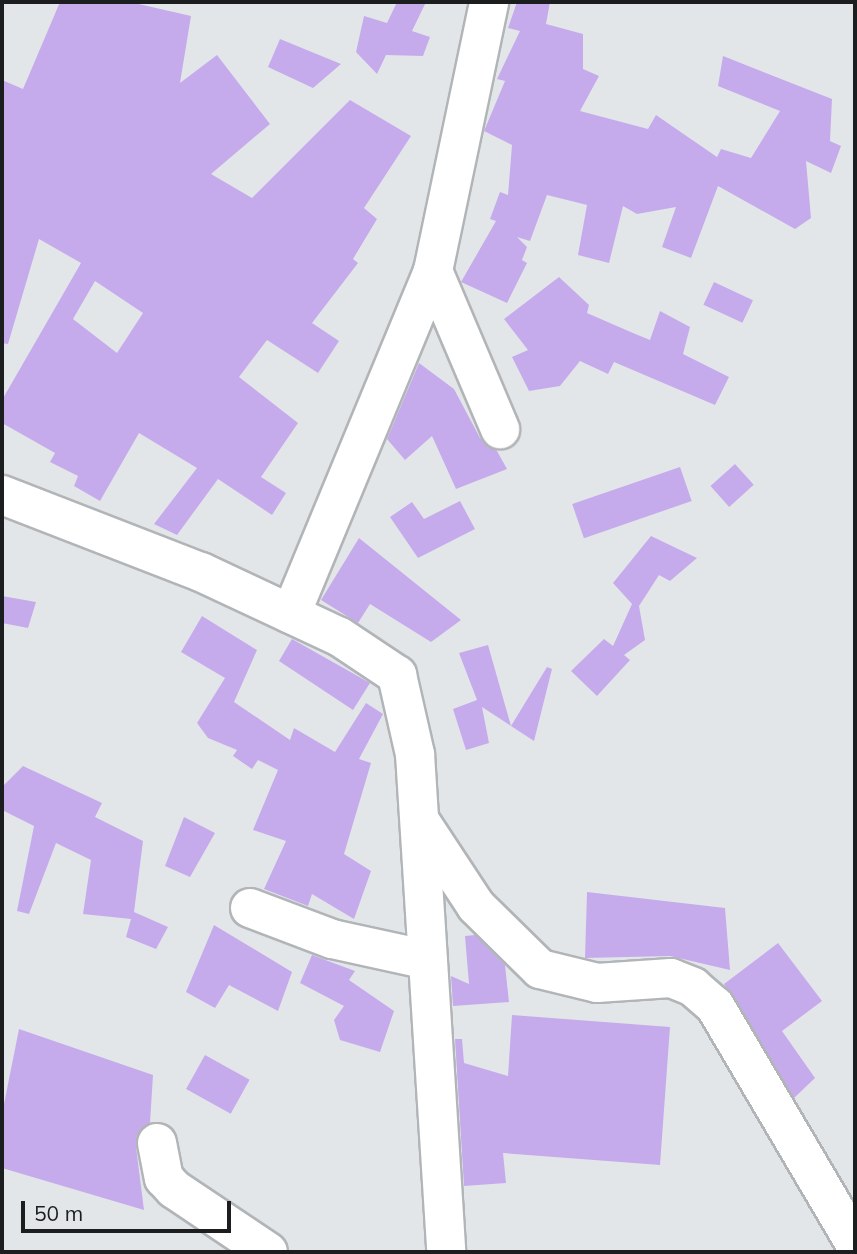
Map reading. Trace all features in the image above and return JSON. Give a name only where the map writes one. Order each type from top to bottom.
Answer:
[{"type":"street","points":[[291,614],[433,271],[489,2]]},
{"type":"street","points":[[433,271],[500,429]]},
{"type":"street","points":[[2,495],[291,614],[397,676],[409,708],[419,819],[446,1252]]},
{"type":"street","points":[[419,819],[476,906],[540,969],[597,983],[671,978],[693,987],[715,1006],[855,1244]]},
{"type":"street","points":[[250,908],[332,939],[428,960]]},
{"type":"street","points":[[157,1143],[164,1178],[174,1189],[268,1252]]},
{"type":"building","points":[[60,2],[130,2],[191,16],[180,83],[217,55],[270,124],[211,174],[252,198],[350,100],[411,136],[364,208],[377,219],[353,259],[358,263],[312,323],[339,341],[318,373],[267,340],[239,377],[298,423],[261,477],[286,493],[272,515],[218,479],[177,535],[154,524],[197,468],[139,433],[100,501],[74,486],[78,476],[50,462],[55,453],[2,423],[2,400],[81,263],[39,239],[8,344],[2,343],[2,80],[23,89]],"holes":[[[95,281],[143,313],[117,353],[73,319]]]},
{"type":"building","points":[[397,2],[426,2],[412,31],[430,37],[423,56],[386,55],[377,74],[356,52],[364,16],[387,23]]},
{"type":"building","points":[[517,2],[550,2],[546,24],[583,34],[583,69],[599,76],[580,111],[648,129],[656,115],[717,157],[721,149],[751,158],[780,111],[718,86],[723,56],[832,99],[830,141],[841,146],[831,173],[806,161],[811,218],[795,229],[718,186],[691,258],[662,247],[676,207],[637,214],[623,206],[609,263],[578,255],[587,205],[547,195],[530,241],[517,237],[527,247],[522,260],[527,263],[507,303],[461,282],[496,221],[490,219],[500,192],[508,195],[512,145],[484,131],[505,81],[497,79],[520,31],[508,28]]},
{"type":"building","points":[[280,39],[341,64],[313,88],[268,67]]},
{"type":"building","points":[[559,277],[589,305],[587,313],[650,340],[660,311],[690,327],[683,354],[729,377],[715,405],[614,362],[608,374],[580,361],[560,386],[529,391],[512,357],[528,350],[504,319]]},
{"type":"building","points":[[714,282],[753,300],[742,323],[703,305]]},
{"type":"building","points":[[419,363],[454,389],[480,438],[497,451],[507,469],[456,489],[432,436],[405,460],[387,439]]},
{"type":"building","points":[[735,464],[754,485],[729,507],[710,486]]},
{"type":"building","points":[[680,467],[692,501],[584,538],[572,504]]},
{"type":"building","points":[[460,501],[475,529],[418,558],[390,517],[412,502],[424,519]]},
{"type":"building","points":[[651,536],[697,558],[670,581],[659,575],[639,606],[645,640],[624,655],[630,660],[597,696],[571,671],[604,639],[613,646],[632,604],[613,583]]},
{"type":"building","points":[[359,538],[461,620],[431,642],[370,604],[358,623],[321,600]]},
{"type":"building","points":[[2,596],[36,602],[28,628],[2,623]]},
{"type":"building","points":[[202,616],[257,650],[234,702],[290,740],[294,728],[335,752],[366,703],[383,714],[359,759],[371,763],[344,854],[371,871],[354,919],[312,894],[308,906],[264,889],[286,841],[253,830],[278,770],[258,760],[252,769],[233,756],[237,750],[208,738],[197,723],[225,678],[181,652]]},
{"type":"building","points":[[292,639],[370,683],[353,710],[279,661]]},
{"type":"building","points":[[488,645],[511,726],[482,707],[489,743],[466,750],[453,709],[477,700],[459,653]]},
{"type":"building","points":[[547,667],[552,669],[534,741],[511,726]]},
{"type":"building","points":[[23,766],[102,803],[95,817],[143,841],[134,912],[168,927],[156,949],[126,937],[131,919],[83,914],[91,860],[56,843],[29,914],[17,911],[34,826],[2,810],[2,787]]},
{"type":"building","points":[[184,817],[215,833],[190,877],[165,866]]},
{"type":"building","points":[[587,892],[725,908],[730,970],[670,956],[585,958]]},
{"type":"building","points":[[214,925],[292,972],[278,1011],[229,985],[215,1008],[186,992]]},
{"type":"building","points":[[475,935],[505,965],[509,1002],[453,1006],[451,976],[469,984],[465,936]]},
{"type":"building","points":[[778,943],[822,1001],[782,1031],[815,1078],[794,1098],[724,984]]},
{"type":"building","points":[[312,955],[355,971],[349,980],[394,1011],[380,1052],[340,1040],[334,1020],[344,1006],[300,983]]},
{"type":"building","points":[[512,1015],[670,1027],[660,1165],[503,1153],[506,1183],[464,1186],[455,1039],[462,1039],[464,1063],[508,1076]]},
{"type":"building","points":[[19,1029],[153,1075],[150,1123],[137,1135],[136,1147],[144,1210],[2,1168],[2,1114]]},
{"type":"building","points":[[205,1055],[250,1080],[231,1114],[186,1089]]}]
